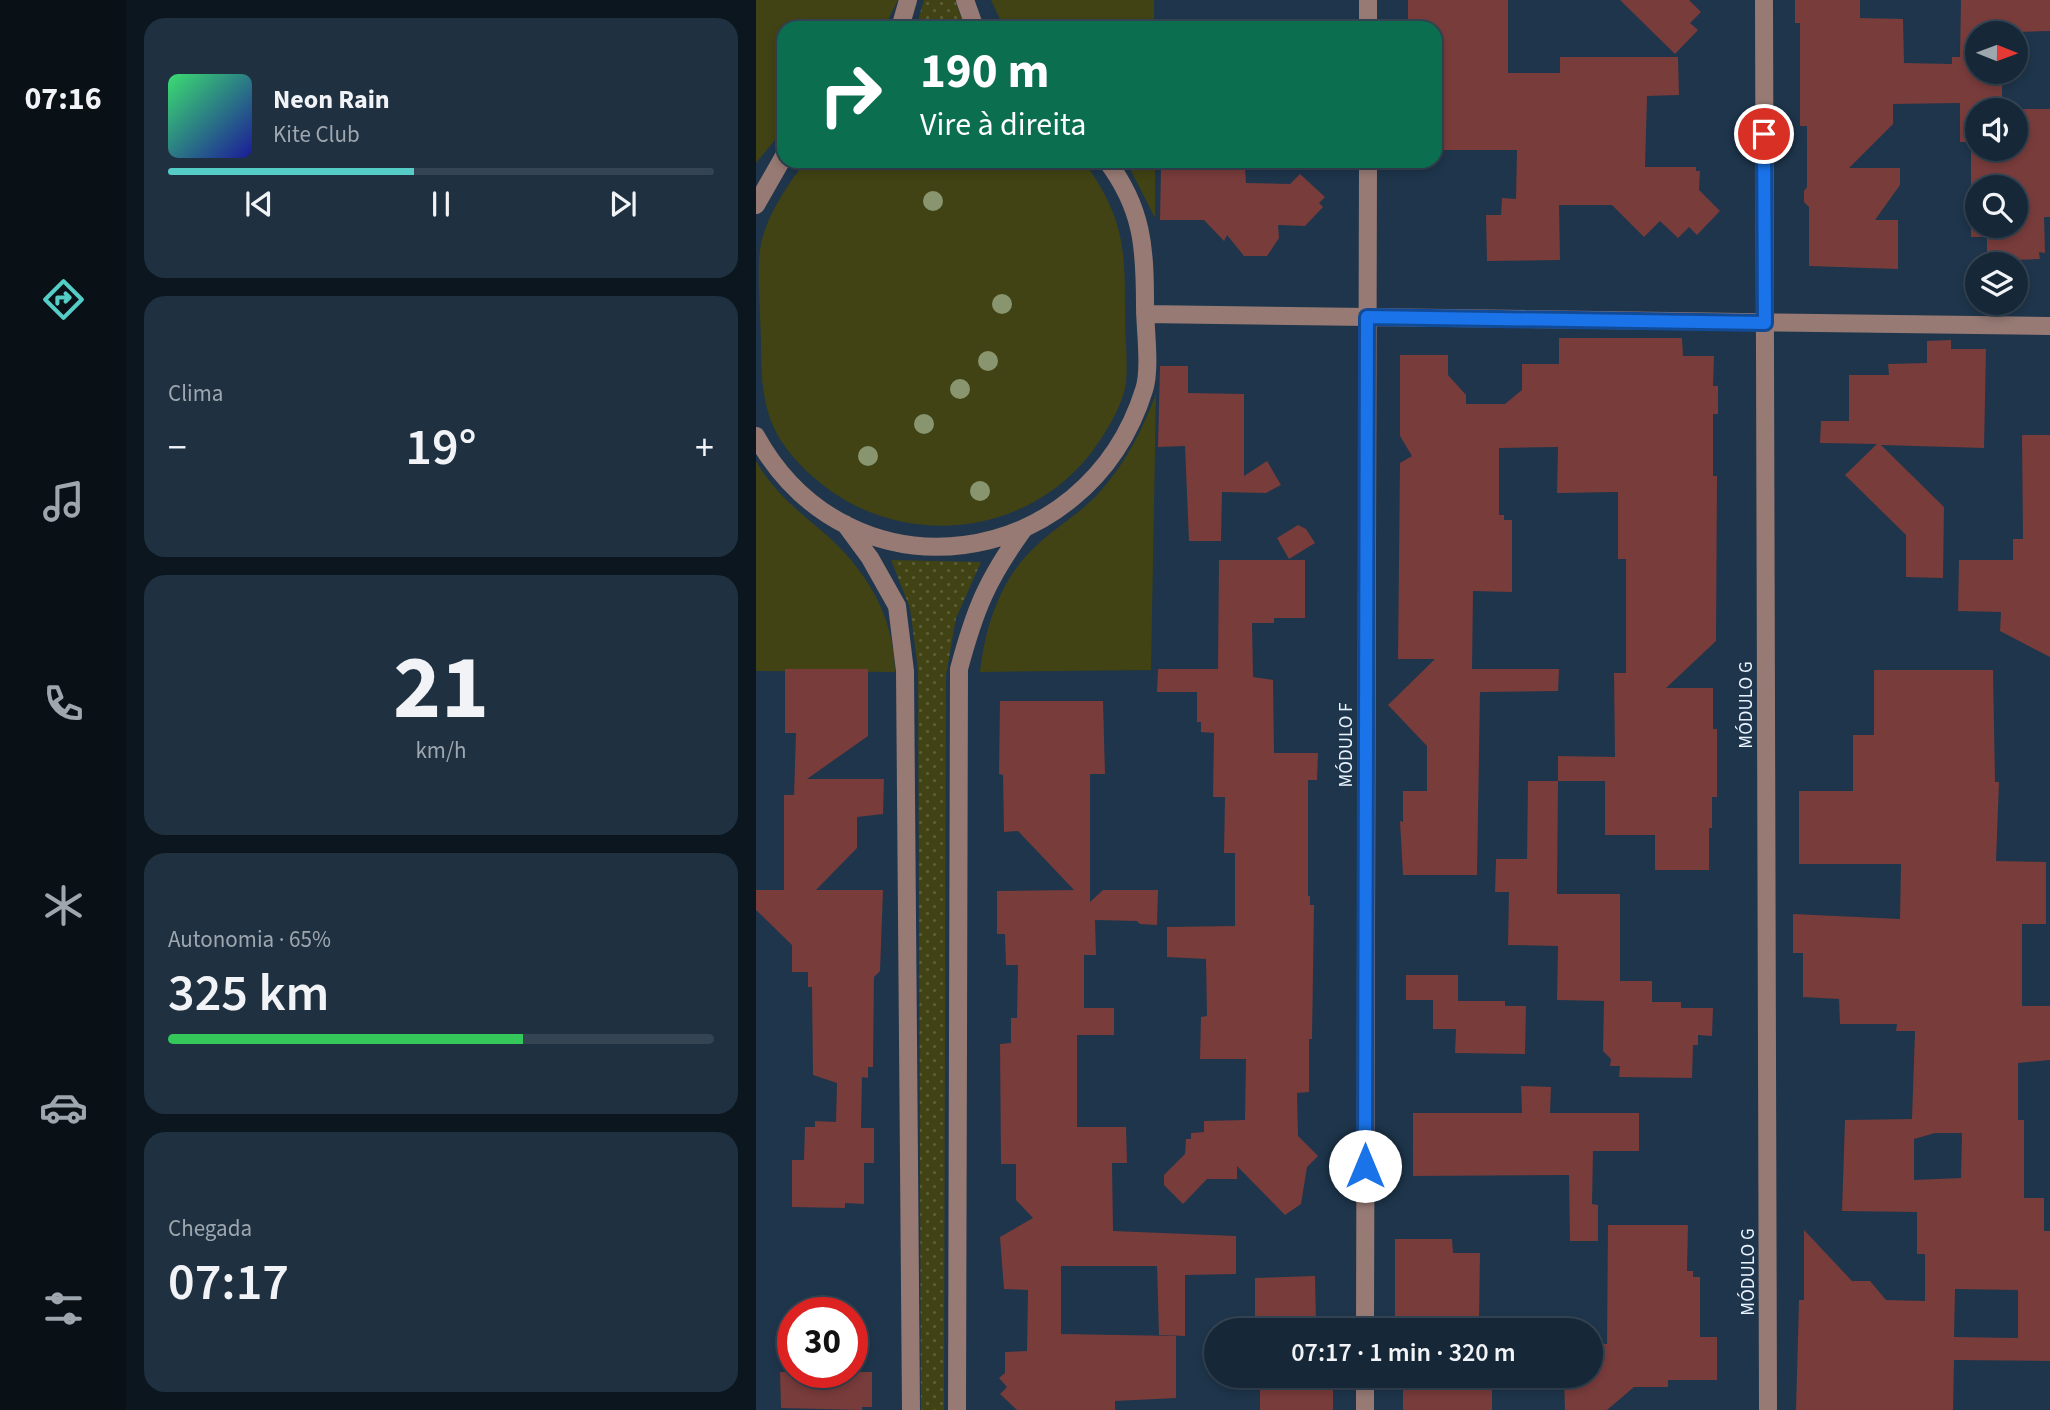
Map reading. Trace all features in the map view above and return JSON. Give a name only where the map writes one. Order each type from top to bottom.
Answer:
[{"type":"street","points":[[902,21],[908,0]]},
{"type":"street","points":[[965,0],[972,21]]},
{"type":"street","points":[[1368,0],[1368,21]]},
{"type":"street","name":"MÓDULO G","points":[[1764,0],[1768,1410]]},
{"type":"street","points":[[756,205],[777,168]]},
{"type":"street","points":[[756,436],[795,488],[845,524],[884,539],[936,547],[965,546],[1023,530],[1074,499],[1108,462],[1130,428],[1146,387],[1145,246],[1130,199],[1111,168]]},
{"type":"street","name":"MÓDULO F","points":[[1365,1318],[1368,168]]},
{"type":"street","points":[[1145,314],[2050,326]]},
{"type":"street","points":[[845,524],[870,558],[897,606],[905,671],[911,1410]]},
{"type":"street","points":[[957,1410],[959,668],[973,617],[993,572],[1023,530]]},
{"type":"street","points":[[1365,1388],[1365,1410]]},
{"type":"shaded area","points":[[756,0],[898,0],[888,21],[777,21],[777,138],[756,163]]},
{"type":"shaded area","points":[[924,0],[955,0],[962,21],[918,21]]},
{"type":"shaded area","points":[[991,0],[1154,0],[1154,21],[1001,21]]},
{"type":"shaded area","points":[[801,168],[1088,168],[1109,202],[1120,237],[1125,274],[1127,374],[1117,410],[1091,453],[1064,481],[1032,503],[997,517],[960,525],[923,525],[886,518],[851,503],[818,481],[787,450],[778,435],[770,418],[763,387],[759,294],[761,244],[773,211]]},
{"type":"shaded area","points":[[1130,168],[1155,168],[1155,218]]},
{"type":"shaded area","points":[[1156,394],[1151,670],[980,672],[990,621],[1012,574],[1035,547],[1074,516],[1107,484],[1131,448]]},
{"type":"shaded area","points":[[756,461],[778,491],[852,561],[875,594],[889,631],[895,672],[756,671]]},
{"type":"shaded area","points":[[891,560],[981,562],[956,618],[946,675],[944,1410],[921,1410],[918,669],[910,608]]},
{"type":"building","points":[[1408,0],[1508,0],[1508,73],[1560,73],[1560,57],[1678,57],[1679,95],[1647,96],[1645,167],[1696,167],[1696,171],[1700,171],[1699,190],[1720,211],[1697,235],[1689,227],[1678,238],[1660,221],[1644,237],[1612,205],[1559,205],[1560,260],[1487,261],[1486,215],[1501,215],[1502,198],[1516,199],[1517,150],[1442,150],[1442,21],[1408,21]]},
{"type":"building","points":[[1620,0],[1689,0],[1701,12],[1690,23],[1698,30],[1675,54]]},
{"type":"building","points":[[1795,0],[1860,0],[1860,18],[1903,19],[1904,63],[1952,64],[1952,57],[1960,57],[1961,0],[2050,0],[2050,31],[2028,32],[2028,21],[1965,21],[1965,84],[2002,84],[2002,98],[1965,98],[1965,142],[1960,142],[1960,103],[1893,104],[1893,124],[1849,168],[1900,168],[1900,185],[1875,220],[1898,220],[1898,269],[1809,266],[1809,207],[1804,202],[1804,191],[1807,187],[1807,126],[1800,126],[1800,23],[1795,23]]},
{"type":"building","points":[[2028,109],[2050,109],[2050,217],[2044,217],[2045,253],[2039,252],[2040,259],[2028,259],[2028,252],[1987,252],[1987,238],[2028,238],[2028,175],[1971,175],[1971,161],[2028,161]]},
{"type":"building","points":[[1161,168],[1245,168],[1246,183],[1290,184],[1300,174],[1325,197],[1319,203],[1323,207],[1305,226],[1278,225],[1279,238],[1267,256],[1244,256],[1227,235],[1224,241],[1204,220],[1160,220]]},
{"type":"building","points":[[1559,338],[1682,338],[1683,356],[1714,356],[1713,386],[1718,386],[1718,414],[1713,414],[1713,476],[1717,476],[1716,641],[1666,688],[1713,688],[1713,729],[1717,729],[1717,797],[1712,797],[1709,870],[1655,870],[1655,835],[1605,835],[1605,781],[1558,781],[1558,756],[1615,757],[1614,673],[1626,673],[1626,559],[1618,559],[1618,492],[1557,493],[1558,447],[1499,448],[1499,515],[1504,515],[1504,520],[1512,520],[1512,592],[1473,591],[1472,669],[1559,669],[1558,691],[1480,692],[1477,875],[1403,875],[1400,821],[1403,822],[1403,791],[1427,791],[1427,746],[1388,705],[1435,659],[1398,659],[1400,463],[1412,456],[1400,436],[1400,355],[1448,355],[1448,375],[1466,395],[1466,404],[1505,404],[1522,390],[1522,364],[1559,364]]},
{"type":"building","points":[[1951,340],[1951,349],[1986,349],[1984,448],[1881,445],[1944,507],[1943,578],[1906,577],[1906,535],[1845,475],[1877,444],[1820,443],[1821,421],[1849,421],[1849,375],[1889,375],[1888,364],[1927,363],[1927,341]]},
{"type":"building","points":[[1160,366],[1188,366],[1188,393],[1244,394],[1244,476],[1267,461],[1281,485],[1266,493],[1222,492],[1221,541],[1189,541],[1185,446],[1158,447]]},
{"type":"building","points":[[2022,435],[2050,435],[2050,657],[2000,631],[2001,612],[1958,611],[1959,560],[2013,560],[2013,539],[2023,539]]},
{"type":"building","points":[[1298,525],[1306,529],[1315,543],[1289,559],[1277,538]]},
{"type":"building","points":[[1219,560],[1305,560],[1305,618],[1274,618],[1274,623],[1252,623],[1253,677],[1273,680],[1274,753],[1318,753],[1317,780],[1308,780],[1308,896],[1310,905],[1314,905],[1309,1092],[1297,1093],[1298,1136],[1318,1156],[1307,1167],[1301,1204],[1285,1215],[1237,1166],[1237,1179],[1207,1179],[1183,1204],[1164,1185],[1164,1175],[1185,1154],[1186,1139],[1191,1139],[1191,1133],[1204,1132],[1204,1121],[1245,1120],[1246,1059],[1200,1059],[1201,1017],[1207,1016],[1206,959],[1167,957],[1167,927],[1235,926],[1235,853],[1224,853],[1225,797],[1213,797],[1214,733],[1201,732],[1201,722],[1197,722],[1197,692],[1157,692],[1158,669],[1218,669]]},
{"type":"building","points":[[785,669],[868,669],[868,736],[807,779],[884,779],[883,814],[857,817],[857,848],[816,890],[883,890],[880,971],[874,977],[873,1067],[868,1067],[868,1078],[862,1077],[861,1128],[874,1128],[874,1163],[864,1163],[864,1204],[845,1203],[845,1208],[792,1207],[792,1160],[804,1160],[805,1127],[815,1127],[815,1121],[836,1122],[837,1083],[813,1075],[812,987],[808,987],[808,972],[792,972],[792,945],[756,910],[756,890],[784,890],[784,795],[794,795],[796,733],[785,733]]},
{"type":"building","points":[[1874,670],[1993,670],[1995,782],[1999,782],[1996,861],[2046,862],[2046,924],[2022,924],[2022,1006],[2050,1006],[2050,1060],[2018,1063],[2018,1120],[2024,1120],[2024,1198],[2044,1198],[2044,1231],[2050,1231],[2050,1361],[1954,1360],[1953,1410],[1796,1410],[1799,1300],[1804,1300],[1804,1230],[1852,1281],[1870,1281],[1886,1300],[1925,1301],[1925,1254],[1917,1254],[1917,1212],[1842,1211],[1845,1120],[1912,1119],[1915,1031],[1896,1031],[1897,1024],[1840,1024],[1839,999],[1803,997],[1803,953],[1793,953],[1793,914],[1900,919],[1901,864],[1799,864],[1799,791],[1853,791],[1853,735],[1874,735]],"holes":[[[1935,1133],[1962,1133],[1961,1178],[1914,1180],[1914,1139]],[[1955,1289],[2018,1290],[2018,1338],[1954,1337]]]},
{"type":"building","points":[[1000,701],[1103,701],[1105,774],[1090,774],[1090,902],[1103,890],[1158,890],[1157,925],[1140,924],[1137,921],[1095,920],[1096,955],[1084,955],[1084,1008],[1114,1008],[1114,1035],[1077,1035],[1077,1127],[1126,1127],[1127,1163],[1112,1163],[1113,1231],[1236,1236],[1236,1274],[1185,1275],[1185,1336],[1159,1335],[1157,1266],[1061,1266],[1061,1334],[1176,1336],[1176,1398],[1115,1401],[1115,1410],[1017,1410],[1000,1394],[1007,1387],[999,1378],[1005,1373],[1005,1352],[1027,1351],[1028,1290],[1004,1289],[1000,1237],[1033,1218],[1016,1200],[1016,1164],[1001,1164],[1000,1044],[1011,1043],[1011,1018],[1017,1018],[1018,965],[1006,965],[1005,934],[997,934],[997,891],[1074,890],[1018,831],[1004,832],[1003,775],[999,774]]},
{"type":"building","points":[[1528,781],[1558,781],[1557,894],[1620,894],[1620,981],[1652,981],[1652,1002],[1681,1002],[1681,1008],[1713,1008],[1712,1036],[1698,1035],[1698,1045],[1693,1045],[1692,1078],[1619,1077],[1620,1066],[1610,1066],[1611,1059],[1603,1051],[1604,1001],[1557,1000],[1558,946],[1508,945],[1509,892],[1495,892],[1496,859],[1527,859]]},
{"type":"building","points":[[1406,975],[1458,975],[1458,1001],[1505,1001],[1505,1006],[1526,1006],[1525,1054],[1455,1053],[1456,1029],[1433,1029],[1433,1000],[1406,1000]]},
{"type":"building","points":[[1521,1086],[1551,1087],[1550,1113],[1639,1113],[1639,1151],[1593,1151],[1592,1204],[1598,1205],[1598,1241],[1570,1241],[1569,1175],[1413,1176],[1413,1113],[1522,1113]]},
{"type":"building","points":[[1608,1225],[1688,1225],[1687,1271],[1693,1271],[1693,1277],[1700,1277],[1700,1337],[1717,1337],[1717,1380],[1668,1380],[1668,1387],[1634,1387],[1607,1410],[1565,1410],[1564,1388],[1603,1388],[1603,1344],[1607,1344]]},
{"type":"building","points":[[1395,1239],[1452,1239],[1453,1253],[1480,1253],[1479,1318],[1395,1318]]},
{"type":"building","points":[[1315,1276],[1316,1318],[1255,1318],[1255,1278]]},
{"type":"building","points":[[868,1372],[872,1372],[872,1407],[862,1407],[862,1410],[781,1408],[780,1388],[868,1388]]},
{"type":"building","points":[[1260,1388],[1333,1388],[1333,1410],[1260,1410]]},
{"type":"building","points":[[1403,1388],[1492,1388],[1492,1410],[1403,1410]]},
{"type":"route","points":[[1365,1166],[1367,317],[1765,323],[1764,134]]}]
